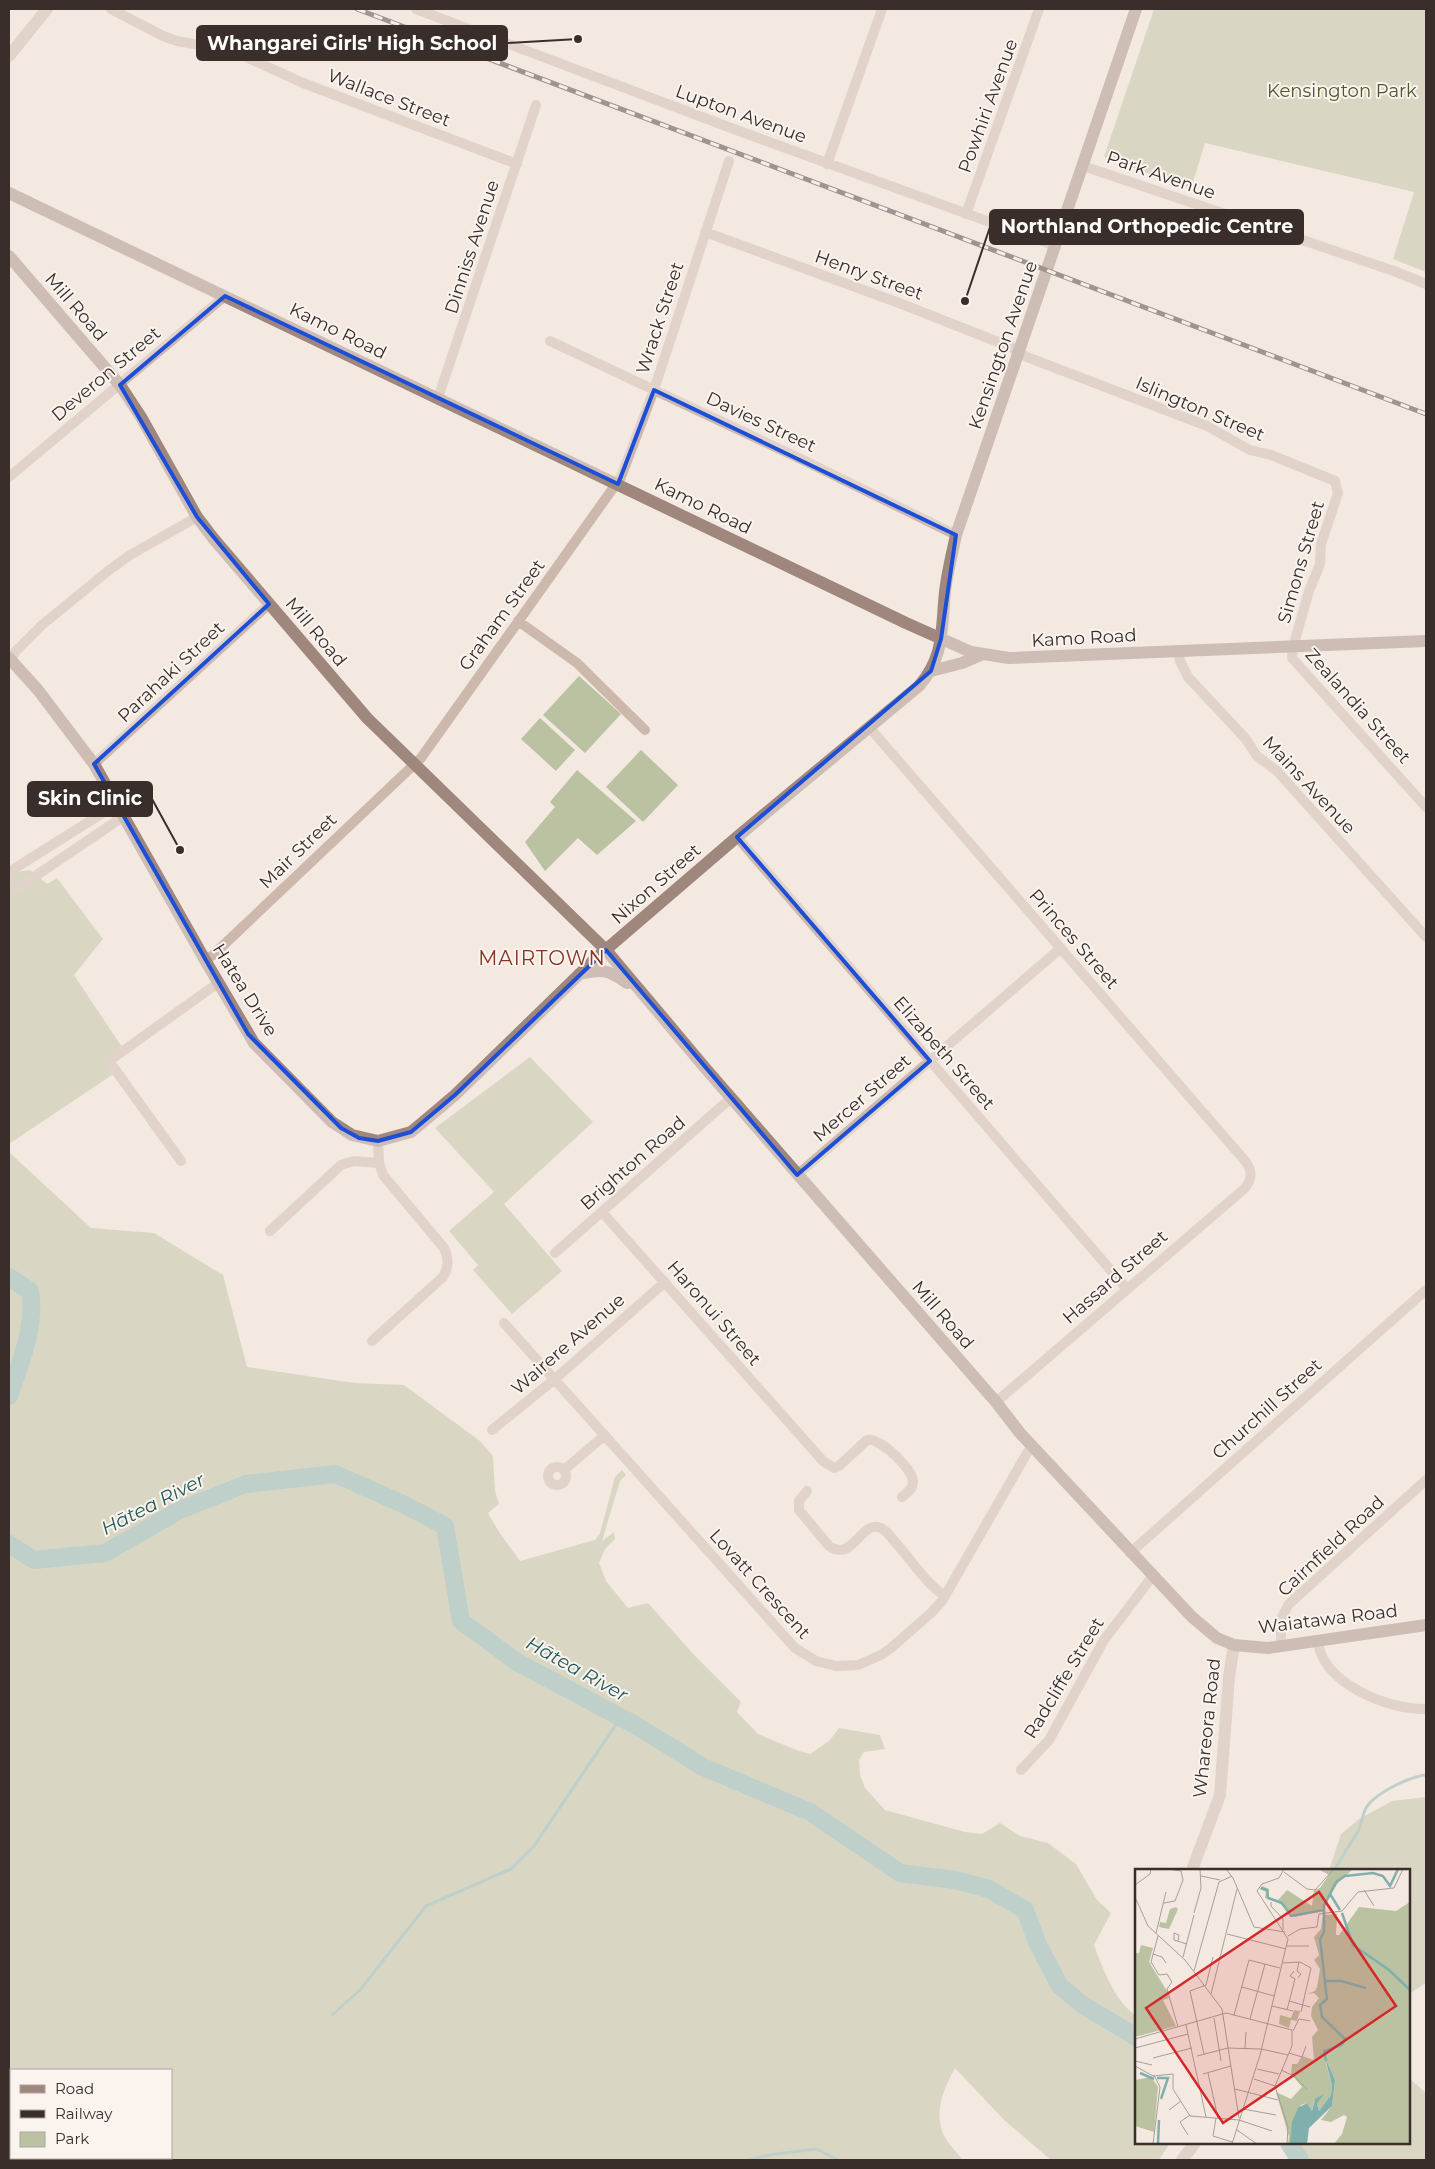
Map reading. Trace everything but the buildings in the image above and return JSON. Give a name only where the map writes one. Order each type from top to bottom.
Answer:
[{"type":"main road","name":"Kensington Avenue","points":[[941,640],[945,591],[956,536],[1136,9]]},
{"type":"main road","name":"Kamo Road","points":[[9,193],[941,640],[980,655],[1030,659],[1178,650],[1426,641]]},
{"type":"main road","name":"Mill Road","points":[[9,256],[120,385],[141,417],[196,517],[367,718],[606,950],[797,1175],[996,1402],[1033,1447],[1152,1577],[1212,1635],[1234,1645]]},
{"type":"main road","name":"Nixon Street","points":[[378,1141],[400,1136],[420,1125],[455,1096],[579,974],[606,950],[737,837],[919,686],[931,672],[941,640]]},
{"type":"main road","points":[[931,672],[962,664],[980,655]]},
{"type":"main road","name":"Hatea Drive","points":[[10,658],[38,690],[94,764],[204,960],[254,1043],[323,1115],[352,1136],[378,1141]]},
{"type":"main road","name":"Mill Road","points":[[579,974],[603,970],[609,971],[642,992]]},
{"type":"main road","name":"Waiatawa Road","points":[[1234,1645],[1268,1648],[1426,1625]]},
{"type":"street","points":[[9,56],[47,9]]},
{"type":"street","name":"Wallace Street","points":[[111,9],[163,36],[178,41],[233,51],[303,82],[517,164]]},
{"type":"street","name":"Lupton Avenue","points":[[416,9],[828,164],[1056,246]]},
{"type":"street","points":[[828,164],[882,9]]},
{"type":"street","name":"Powhiri Avenue","points":[[966,214],[1039,9]]},
{"type":"street","name":"Dinniss Avenue","points":[[438,398],[536,105]]},
{"type":"street","name":"Wrack Street","points":[[617,484],[626,467],[654,390],[729,161]]},
{"type":"street","name":"Park Avenue","points":[[1083,166],[1426,284]]},
{"type":"street","name":"Henry Street","points":[[705,232],[899,303],[1011,347],[1020,353]]},
{"type":"street","name":"Deveron Street","points":[[9,478],[225,296]]},
{"type":"street","name":"Davies Street","points":[[550,341],[801,459],[956,536]]},
{"type":"street","name":"Islington Street","points":[[1020,353],[1207,426],[1250,450],[1271,455],[1329,478],[1338,485]]},
{"type":"street","name":"Graham Street","points":[[414,764],[617,484]]},
{"type":"street","name":"Simons Street","points":[[1293,647],[1309,591],[1320,564],[1321,544],[1338,493],[1338,485]]},
{"type":"street","points":[[10,658],[42,625],[108,571],[130,555],[196,517]]},
{"type":"street","name":"Parahaki Street","points":[[94,764],[269,604]]},
{"type":"street","points":[[518,621],[576,663],[645,730]]},
{"type":"street","name":"Zealandia Street","points":[[1293,647],[1291,656],[1293,660],[1426,807]]},
{"type":"street","name":"Mains Avenue","points":[[1178,650],[1180,661],[1188,677],[1245,738],[1257,756],[1277,771],[1426,937]]},
{"type":"street","name":"Princes Street","points":[[869,727],[1246,1162],[1251,1175]]},
{"type":"street","name":"Mair Street","points":[[204,960],[213,955],[414,764]]},
{"type":"street","points":[[9,872],[117,804]]},
{"type":"street","points":[[9,894],[124,816]]},
{"type":"street","name":"Elizabeth Street","points":[[737,837],[1127,1289]]},
{"type":"street","name":"Mercer Street","points":[[797,1175],[1061,948]]},
{"type":"street","points":[[181,1161],[108,1061],[218,983]]},
{"type":"street","name":"Brighton Road","points":[[555,1253],[731,1098]]},
{"type":"street","points":[[372,1341],[444,1277],[447,1272],[448,1260],[444,1248],[391,1186],[379,1163],[378,1141]]},
{"type":"street","points":[[270,1231],[341,1165],[354,1161],[379,1163]]},
{"type":"street","name":"Hassard Street","points":[[996,1402],[1244,1189],[1251,1175]]},
{"type":"street","name":"Haronui Street","points":[[602,1212],[823,1461],[834,1468],[840,1466],[868,1440],[872,1439],[881,1442],[912,1475],[911,1488],[902,1497]]},
{"type":"street","name":"Wairere Avenue","points":[[492,1430],[555,1379],[665,1282]]},
{"type":"street","name":"Churchill Street","points":[[1130,1553],[1426,1290]]},
{"type":"street","name":"Lovatt Crescent","points":[[504,1323],[794,1648],[808,1658],[836,1666],[869,1661],[891,1648],[934,1610],[945,1596],[1027,1452],[1033,1447]]},
{"type":"street","points":[[564,1470],[605,1435]]},
{"type":"street","name":"Cairnfield Road","points":[[1281,1646],[1281,1619],[1289,1604],[1426,1480]]},
{"type":"street","points":[[807,1491],[799,1501],[798,1510],[829,1546],[833,1549],[842,1550],[848,1548],[868,1529],[881,1528],[902,1548],[936,1590],[945,1596]]},
{"type":"street","name":"Radcliffe Street","points":[[1021,1770],[1049,1740],[1104,1640],[1152,1577]]},
{"type":"street","points":[[1318,1642],[1319,1653],[1324,1660],[1351,1687],[1377,1700],[1411,1709],[1426,1709]]},
{"type":"street","name":"Whareora Road","points":[[1192,1869],[1220,1795],[1229,1677],[1234,1645]]},
{"type":"street","points":[[1182,2160],[1194,2144]]},
{"type":"highlighted area","points":[[225,296],[618,484],[654,390],[956,535],[941,639],[931,671],[737,837],[930,1061],[797,1175],[606,950],[455,1095],[411,1132],[378,1141],[359,1138],[341,1128],[248,1034],[94,764],[269,604],[197,517],[120,385]]},
{"type":"green space","name":"Kensington Park","points":[[1154,9],[1426,9],[1426,272],[1393,259],[1414,192],[1205,143],[1191,189],[1104,157]]},
{"type":"green space","points":[[579,676],[621,714],[585,753],[543,715]]},
{"type":"green space","points":[[540,718],[575,750],[556,771],[521,739]]},
{"type":"green space","points":[[641,750],[678,785],[643,822],[606,787]]},
{"type":"green space","points":[[577,770],[636,821],[597,855],[578,838],[545,871],[525,842],[555,807],[550,802]]},
{"type":"green space","points":[[30,870],[47,884],[57,878],[103,939],[74,975],[124,1050],[113,1062],[115,1073],[9,1144],[9,873]]},
{"type":"green space","points":[[530,1057],[593,1122],[504,1204],[562,1271],[512,1314],[473,1270],[478,1265],[449,1231],[494,1192],[435,1128]]},
{"type":"green space","points":[[9,1152],[91,1228],[154,1233],[223,1275],[247,1367],[354,1383],[404,1385],[480,1441],[493,1456],[495,1491],[499,1504],[488,1513],[520,1561],[595,1540],[600,1533],[615,1477],[622,1470],[626,1475],[620,1481],[602,1541],[614,1532],[615,1539],[605,1549],[599,1563],[606,1581],[628,1608],[648,1603],[695,1656],[741,1702],[737,1712],[758,1734],[810,1754],[830,1740],[839,1728],[880,1735],[885,1749],[864,1752],[859,1760],[860,1775],[865,1788],[885,1810],[965,1832],[982,1834],[1000,1823],[1020,1836],[1048,1843],[1076,1864],[1097,1900],[1111,1913],[1094,1945],[1105,1974],[1115,1993],[1121,2002],[1135,2015],[1135,2144],[1169,2144],[1159,2160],[1051,2160],[1004,2120],[955,2068],[942,2098],[940,2122],[946,2139],[963,2160],[9,2160]]},
{"type":"green space","points":[[1426,1797],[1426,1983],[1410,1993],[1410,1869],[1329,1869],[1341,1834],[1359,1819],[1392,1801]]},
{"type":"green space","points":[[1410,2079],[1426,2093],[1426,2160],[1307,2160],[1299,2144],[1410,2144]]},
{"type":"waterway","name":"Hātea River","points":[[9,1277],[30,1291],[31,1304],[31,1318],[26,1345],[9,1396]]},
{"type":"waterway","name":"Hātea River","points":[[9,1544],[34,1560],[105,1553],[180,1510],[246,1484],[335,1474],[403,1504],[445,1526],[461,1621],[517,1662],[637,1726],[703,1767],[810,1812],[900,1873],[955,1880],[989,1889],[1025,1910],[1037,1942],[1059,1985],[1083,2005],[1135,2036]]},
{"type":"waterway","points":[[332,2015],[360,1990],[426,1906],[511,1869],[534,1846],[621,1717]]},
{"type":"waterway","points":[[1336,1869],[1359,1830],[1366,1808],[1373,1800],[1395,1785],[1426,1775]]},
{"type":"waterway","name":"Hātea River","points":[[1290,2144],[1300,2160]]},
{"type":"waterway","points":[[747,2160],[775,2154],[817,2149],[838,2160]]},
{"type":"railway","points":[[357,9],[1426,414]]},
{"type":"place","name":"Whangarei Girls' High School","points":[[578,39]]},
{"type":"place","name":"Northland Orthopedic Centre","points":[[965,301]]},
{"type":"place","name":"Skin Clinic","points":[[180,850]]},
{"type":"district","name":"MAIRTOWN","points":[[542,958]]}]
